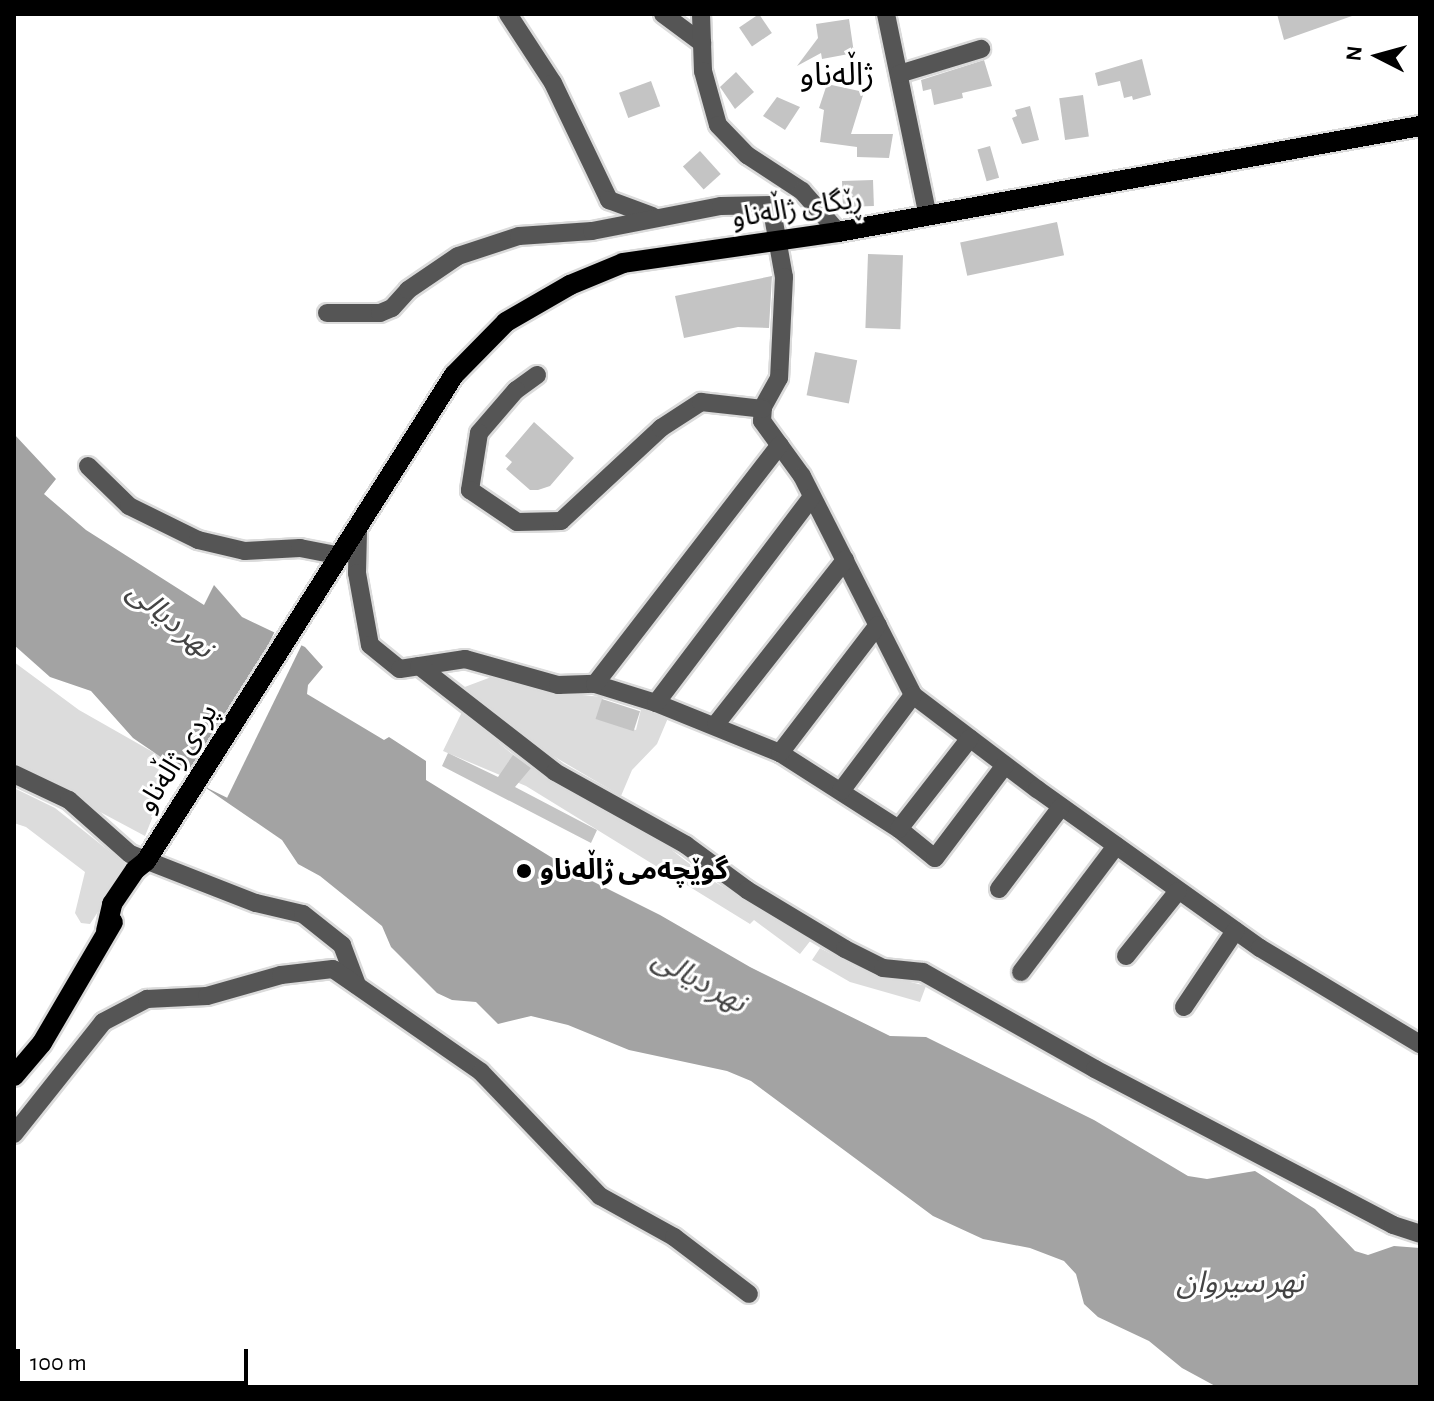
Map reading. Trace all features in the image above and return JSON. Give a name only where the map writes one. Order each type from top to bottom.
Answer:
[{"type":"main road","name":"ڕێگای ژاڵەناو","points":[[325,582],[454,375],[506,322],[570,285],[623,263],[838,232],[1420,126]]},
{"type":"main road","name":"پردی ژاڵەناو","points":[[151,852],[325,582]]},
{"type":"main road","points":[[14,1076],[42,1043],[106,931],[112,904],[151,852]]},
{"type":"street","points":[[508,14],[553,83],[609,200],[626,210],[654,217]]},
{"type":"street","points":[[663,14],[702,43]]},
{"type":"street","points":[[701,14],[706,94],[718,125],[747,155],[802,191],[838,232]]},
{"type":"street","points":[[886,14],[928,216]]},
{"type":"street","points":[[899,74],[981,49]]},
{"type":"street","points":[[327,313],[380,313],[392,308],[433,271],[458,256],[519,236],[592,231],[721,206],[771,205],[775,242],[784,277],[779,378],[763,409],[762,421],[812,497],[913,695],[1061,807],[1235,931],[1420,1044]]},
{"type":"street","points":[[537,375],[516,390],[479,433],[470,490],[517,522],[561,521],[661,428],[701,402],[763,409]]},
{"type":"street","points":[[595,684],[780,445]]},
{"type":"street","points":[[88,466],[129,506],[198,540],[245,551],[300,548],[341,556]]},
{"type":"street","points":[[656,703],[812,497]]},
{"type":"street","points":[[358,531],[357,573],[370,645],[400,669],[465,659],[558,685],[595,684],[716,724],[780,753],[899,829],[935,858],[1005,765]]},
{"type":"street","points":[[716,724],[845,560]]},
{"type":"street","points":[[780,753],[878,625]]},
{"type":"street","points":[[419,666],[555,772],[686,845],[747,890],[845,949],[883,968],[923,972],[1095,1069],[1393,1225],[1420,1234]]},
{"type":"street","points":[[841,791],[913,695]]},
{"type":"street","points":[[899,829],[970,738]]},
{"type":"street","points":[[14,774],[69,800],[130,854],[151,852],[187,874],[256,903],[303,914],[342,945],[357,985]]},
{"type":"street","points":[[999,889],[1061,807]]},
{"type":"street","points":[[1021,972],[1116,846]]},
{"type":"street","points":[[1126,956],[1178,891]]},
{"type":"street","points":[[1184,1007],[1235,931]]},
{"type":"street","points":[[14,1134],[103,1022],[147,999],[207,996],[281,975],[333,969],[481,1072],[600,1196],[674,1237],[749,1294]]},
{"type":"shaded area","points":[[14,662],[79,710],[174,764],[145,836],[14,766]]},
{"type":"shaded area","points":[[494,676],[539,691],[603,697],[597,719],[636,730],[641,709],[668,718],[657,744],[632,770],[621,796],[543,750],[462,688]]},
{"type":"shaded area","points":[[462,712],[511,753],[575,796],[612,811],[659,840],[705,876],[811,940],[800,954],[754,920],[750,924],[526,786],[443,751]]},
{"type":"shaded area","points":[[14,788],[55,808],[128,866],[90,924],[81,923],[75,913],[85,872],[26,827],[14,823]]},
{"type":"shaded area","points":[[820,948],[857,968],[926,986],[920,1002],[850,982],[812,960]]},
{"type":"water","name":"نهر سیروان","points":[[14,434],[56,479],[44,494],[86,530],[204,605],[214,585],[242,617],[305,647],[323,667],[308,685],[307,694],[384,740],[389,737],[426,761],[426,780],[580,875],[660,915],[750,967],[890,1036],[926,1037],[1094,1120],[1188,1176],[1207,1179],[1255,1171],[1315,1209],[1355,1251],[1368,1255],[1394,1246],[1420,1248],[1420,1387],[1217,1387],[1182,1368],[1149,1341],[1098,1317],[1084,1304],[1076,1274],[1064,1261],[1030,1248],[983,1239],[933,1216],[751,1081],[727,1071],[629,1050],[568,1025],[531,1016],[498,1024],[476,1002],[452,1000],[437,993],[391,947],[382,926],[320,876],[298,864],[282,840],[133,738],[91,691],[50,677],[14,645]]},
{"type":"pier","points":[[276,629],[303,642],[227,798],[200,784]]},
{"type":"building","points":[[759,14],[772,33],[752,46],[739,27]]},
{"type":"building","points":[[1277,14],[1352,14],[1352,16],[1284,40]]},
{"type":"building","points":[[849,19],[854,53],[822,59],[821,53],[797,66],[818,38],[816,24]]},
{"type":"building","points":[[1142,59],[1151,95],[1133,100],[1132,96],[1124,98],[1120,81],[1098,86],[1095,73]]},
{"type":"building","points":[[984,60],[992,86],[962,93],[963,98],[934,105],[931,89],[923,91],[921,80]]},
{"type":"building","points":[[736,72],[754,92],[735,109],[720,87]]},
{"type":"building","points":[[651,81],[660,106],[628,118],[619,93]]},
{"type":"building","points":[[827,84],[864,92],[851,134],[893,134],[889,158],[857,157],[857,147],[820,142],[824,110],[819,108]]},
{"type":"building","points":[[1083,95],[1089,137],[1065,140],[1059,98]]},
{"type":"building","points":[[777,97],[800,107],[785,130],[763,116]]},
{"type":"building","points":[[1030,106],[1039,140],[1022,144],[1012,118],[1017,116],[1015,110]]},
{"type":"building","points":[[990,146],[999,178],[987,181],[978,150]]},
{"type":"building","points":[[700,151],[721,174],[704,189],[683,166]]},
{"type":"building","points":[[873,180],[874,206],[843,207],[842,181]]},
{"type":"building","points":[[1057,222],[1064,255],[967,276],[960,243]]},
{"type":"building","points":[[868,254],[903,255],[900,329],[865,328]]},
{"type":"building","points":[[772,276],[769,328],[738,327],[684,338],[675,296]]},
{"type":"building","points":[[815,352],[857,360],[849,403],[807,395]]},
{"type":"building","points":[[534,422],[574,458],[550,486],[530,490],[506,469],[512,462],[505,456]]},
{"type":"building","points":[[602,699],[640,711],[634,731],[596,719]]},
{"type":"building","points":[[448,753],[498,777],[513,755],[531,768],[515,787],[597,830],[591,843],[442,766]]},
{"type":"place","name":"گوێچەمی ژاڵەناو","points":[[524,871]]},
{"type":"district","name":"ژاڵەناو","points":[[837,75]]},
{"type":"water label","name":"نهر ديالى","points":[[170,620]]},
{"type":"water label","name":"نهر ديالى","points":[[699,981]]}]
